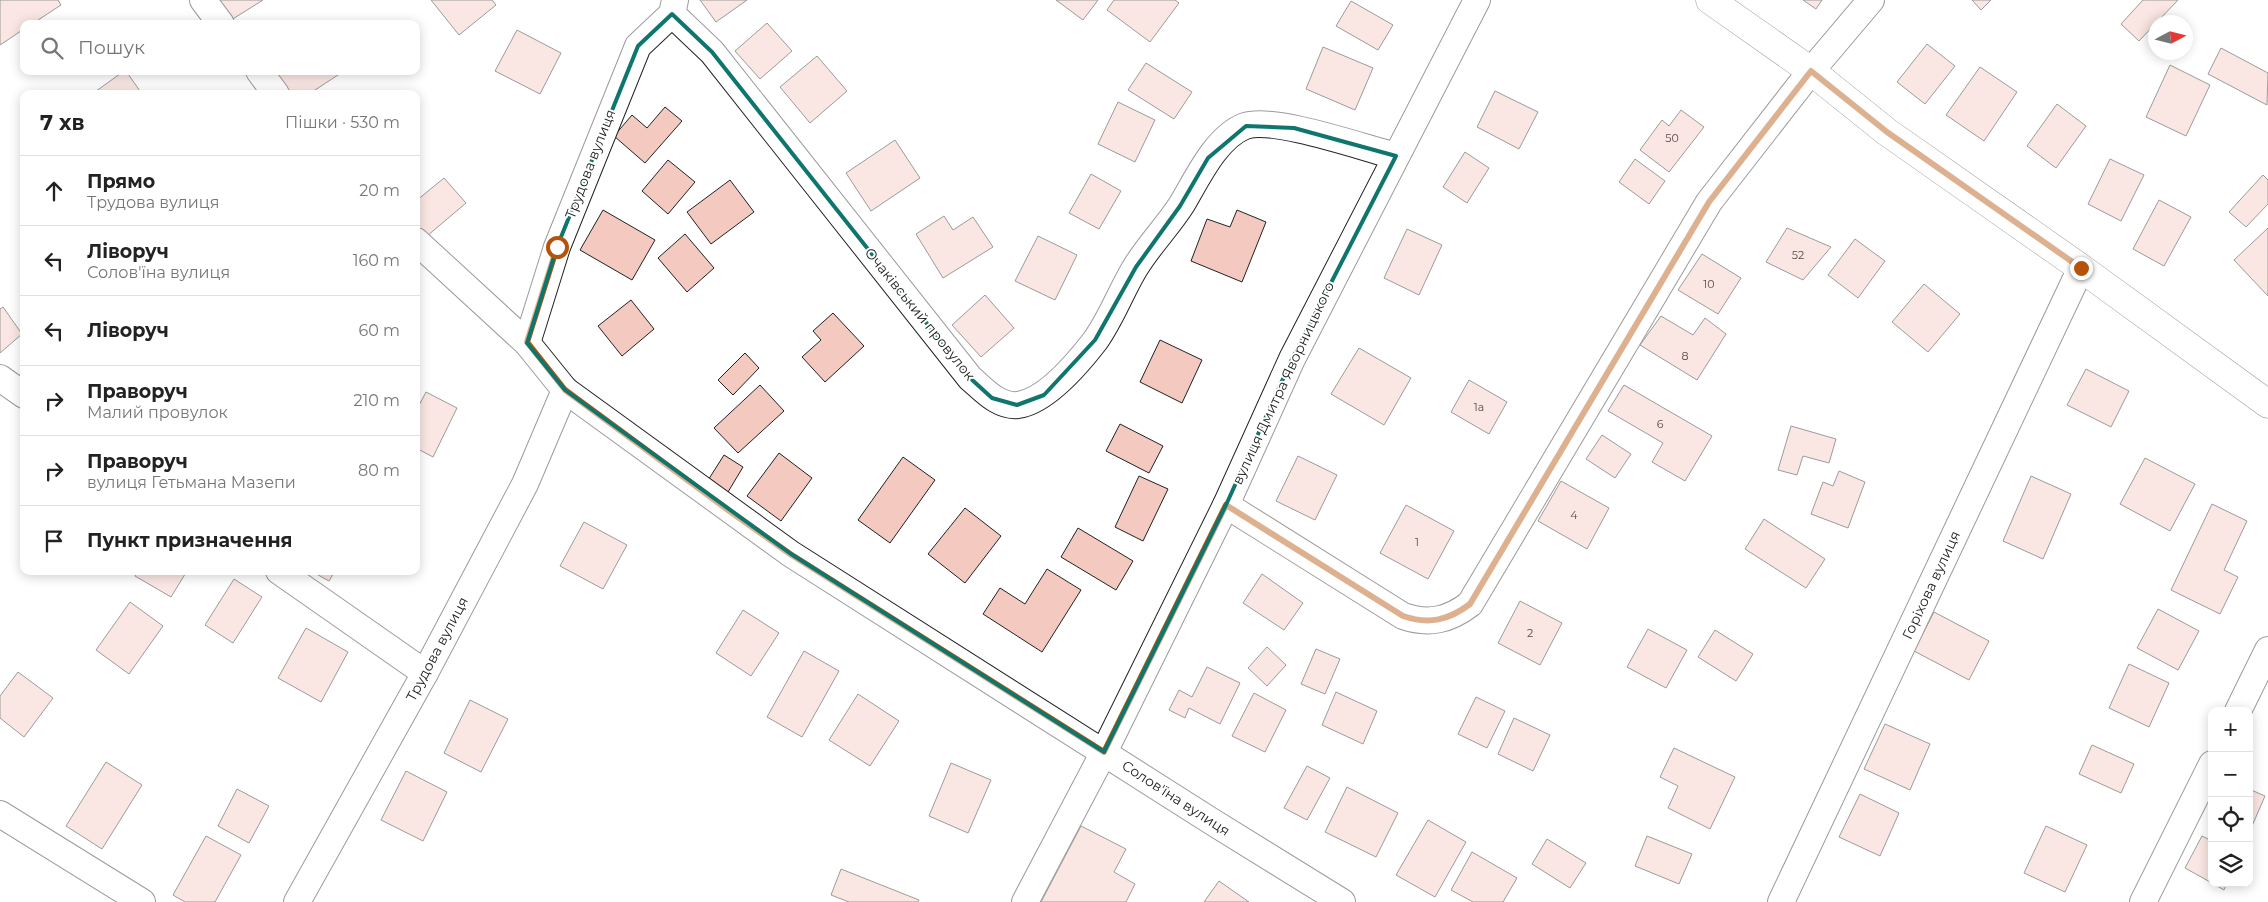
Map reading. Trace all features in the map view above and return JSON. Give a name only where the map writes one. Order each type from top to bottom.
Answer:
[{"type":"street","points":[[203,0],[218,20]]},
{"type":"street","name":"вулиця Дмитра Яворницького","points":[[1025,902],[1104,752],[1226,505],[1292,359],[1477,0]]},
{"type":"street","points":[[1710,0],[1811,71],[1887,132],[2081,268],[2268,404]]},
{"type":"street","points":[[1226,505],[1403,616],[1417,621],[1437,621],[1456,615],[1470,604],[1709,202],[1811,71],[1871,0]]},
{"type":"street","name":"Очаківський провулок","points":[[674,7],[712,52],[970,378],[992,398],[1017,405],[1044,395],[1095,340],[1136,267],[1180,206],[1208,158],[1228,138],[1246,126],[1271,125],[1294,128],[1396,156]]},
{"type":"street","name":"Трудова вулиця","points":[[527,342],[557,247],[638,46],[674,7]]},
{"type":"street","points":[[262,75],[273,90]]},
{"type":"street","name":"Солов'їна вулиця","points":[[420,245],[527,342],[565,390],[790,554],[1342,902]]},
{"type":"street","name":"Горіхова вулиця","points":[[1781,902],[2081,268]]},
{"type":"street","points":[[0,378],[20,392]]},
{"type":"street","name":"Трудова вулиця","points":[[296,902],[425,673],[525,484],[565,390]]},
{"type":"street","points":[[285,575],[425,673]]},
{"type":"street","points":[[2240,707],[2268,650]]},
{"type":"street","points":[[2143,902],[2208,772]]},
{"type":"street","points":[[0,814],[142,902]]},
{"type":"highlighted area","points":[[672,14],[712,52],[970,378],[992,398],[1017,405],[1044,395],[1095,340],[1136,267],[1180,206],[1208,158],[1246,126],[1294,128],[1396,156],[1292,359],[1226,505],[1104,752],[791,554],[565,390],[527,343],[557,247],[638,46]]},
{"type":"building","points":[[0,0],[58,0],[61,5],[38,20],[20,20],[20,32],[0,45]]},
{"type":"building","points":[[214,0],[263,0],[231,20],[227,20]]},
{"type":"building","points":[[431,0],[492,0],[496,5],[459,35]]},
{"type":"building","points":[[700,0],[747,0],[716,22]]},
{"type":"building","points":[[1056,0],[1098,0],[1083,20]]},
{"type":"building","points":[[1114,0],[1175,0],[1179,3],[1150,42],[1107,10]]},
{"type":"building","points":[[1803,0],[1822,0],[1816,9]]},
{"type":"building","points":[[1972,0],[1991,0],[1981,10]]},
{"type":"building","points":[[2143,0],[2178,0],[2164,15],[2148,15],[2148,32],[2139,41],[2121,24]]},
{"type":"building","points":[[1351,1],[1393,25],[1378,50],[1336,26]]},
{"type":"building","points":[[767,23],[792,51],[760,79],[735,51]]},
{"type":"building","points":[[517,30],[561,53],[540,94],[495,71]]},
{"type":"building","points":[[1927,44],[1955,66],[1925,104],[1897,82]]},
{"type":"building","points":[[1323,47],[1373,68],[1355,110],[1306,89]]},
{"type":"building","points":[[2221,48],[2268,73],[2267,105],[2208,74]]},
{"type":"building","points":[[817,56],[847,91],[810,123],[780,87]]},
{"type":"building","points":[[1146,63],[1192,92],[1174,119],[1128,90]]},
{"type":"building","points":[[2170,65],[2210,85],[2186,136],[2146,117]]},
{"type":"building","points":[[1980,67],[2017,92],[1984,141],[1946,115]]},
{"type":"building","points":[[118,75],[129,75],[139,90],[98,90]]},
{"type":"building","points":[[277,75],[338,75],[315,90],[286,90]]},
{"type":"building","points":[[1495,91],[1538,112],[1519,149],[1477,127]]},
{"type":"building","points":[[1118,102],[1155,120],[1135,162],[1098,144]]},
{"type":"building","points":[[2057,104],[2086,126],[2056,168],[2027,146]]},
{"type":"building","points":[[665,107],[682,121],[645,163],[614,136],[632,115],[647,128]]},
{"type":"building","points":[[1681,110],[1704,127],[1669,172],[1640,150],[1662,120],[1669,126]]},
{"type":"building","points":[[895,140],[920,178],[871,211],[846,173]]},
{"type":"building","points":[[1465,152],[1489,168],[1467,203],[1443,187]]},
{"type":"building","points":[[1635,159],[1665,181],[1649,204],[1619,182]]},
{"type":"building","points":[[2110,159],[2144,175],[2121,221],[2088,204]]},
{"type":"building","points":[[668,160],[695,182],[668,214],[642,191]]},
{"type":"building","points":[[1091,174],[1121,191],[1099,229],[1069,213]]},
{"type":"building","points":[[2263,175],[2268,180],[2268,204],[2246,227],[2229,212]]},
{"type":"building","points":[[444,178],[466,203],[427,236],[420,228],[420,198]]},
{"type":"building","points":[[730,180],[754,212],[711,244],[687,212]]},
{"type":"building","points":[[2159,200],[2191,217],[2164,266],[2133,249]]},
{"type":"building","points":[[603,210],[655,240],[632,280],[580,250]]},
{"type":"building","points":[[1237,210],[1266,222],[1242,282],[1191,261],[1207,219],[1230,227]]},
{"type":"building","points":[[944,216],[953,230],[973,217],[993,247],[943,278],[916,234]]},
{"type":"building","points":[[1787,228],[1831,247],[1803,280],[1766,262]]},
{"type":"building","points":[[2268,228],[2268,296],[2234,260]]},
{"type":"building","points":[[1407,229],[1442,245],[1419,295],[1384,278]]},
{"type":"building","points":[[685,234],[714,268],[687,292],[658,258]]},
{"type":"building","points":[[1038,236],[1077,255],[1055,300],[1015,281]]},
{"type":"building","points":[[1855,239],[1885,261],[1858,298],[1828,275]]},
{"type":"building","points":[[1702,254],[1741,278],[1718,314],[1678,290]]},
{"type":"building","points":[[1924,284],[1960,314],[1928,352],[1892,322]]},
{"type":"building","points":[[985,295],[1014,328],[981,357],[952,325]]},
{"type":"building","points":[[631,300],[654,329],[622,356],[598,326]]},
{"type":"building","points":[[3,307],[20,331],[20,336],[0,353],[0,309]]},
{"type":"building","points":[[833,313],[864,346],[825,382],[802,357],[821,340],[813,331]]},
{"type":"building","points":[[1661,316],[1693,335],[1705,318],[1726,334],[1697,380],[1640,345]]},
{"type":"building","points":[[1160,340],[1202,360],[1182,403],[1140,382]]},
{"type":"building","points":[[1359,348],[1411,378],[1384,425],[1331,394]]},
{"type":"building","points":[[745,353],[759,368],[733,395],[718,380]]},
{"type":"building","points":[[2086,369],[2129,391],[2111,427],[2067,405]]},
{"type":"building","points":[[1469,380],[1507,402],[1489,434],[1451,412]]},
{"type":"building","points":[[760,385],[784,411],[738,453],[714,428]]},
{"type":"building","points":[[1624,385],[1712,436],[1685,481],[1652,462],[1663,443],[1608,411]]},
{"type":"building","points":[[426,392],[457,408],[433,457],[420,450],[420,403]]},
{"type":"building","points":[[1120,424],[1163,446],[1149,473],[1106,451]]},
{"type":"building","points":[[1791,426],[1836,439],[1829,463],[1803,456],[1797,475],[1778,470]]},
{"type":"building","points":[[1602,435],[1631,454],[1615,478],[1586,459]]},
{"type":"building","points":[[779,453],[812,478],[781,521],[747,496]]},
{"type":"building","points":[[724,455],[743,467],[725,497],[705,485]]},
{"type":"building","points":[[1298,456],[1337,475],[1315,520],[1276,501]]},
{"type":"building","points":[[903,457],[935,480],[890,543],[858,520]]},
{"type":"building","points":[[2145,458],[2195,484],[2170,531],[2120,504]]},
{"type":"building","points":[[1839,471],[1865,482],[1848,528],[1811,514],[1823,482],[1833,486]]},
{"type":"building","points":[[1139,476],[1168,489],[1143,541],[1115,527]]},
{"type":"building","points":[[2031,476],[2071,494],[2043,559],[2003,541]]},
{"type":"building","points":[[1561,481],[1609,508],[1587,549],[1538,521]]},
{"type":"building","points":[[2212,504],[2247,521],[2224,570],[2238,577],[2220,614],[2171,590]]},
{"type":"building","points":[[1406,505],[1454,531],[1428,579],[1380,553]]},
{"type":"building","points":[[965,508],[1001,536],[965,583],[928,554]]},
{"type":"building","points":[[1764,519],[1825,559],[1806,588],[1745,549]]},
{"type":"building","points":[[584,522],[627,545],[603,589],[560,566]]},
{"type":"building","points":[[1078,528],[1133,561],[1116,590],[1061,557]]},
{"type":"building","points":[[1047,569],[1081,590],[1042,652],[983,614],[1000,588],[1025,604]]},
{"type":"building","points":[[1262,574],[1303,603],[1284,630],[1243,603]]},
{"type":"building","points":[[136,575],[185,575],[171,597]]},
{"type":"building","points":[[318,575],[333,575],[329,581]]},
{"type":"building","points":[[234,579],[262,597],[233,643],[205,625]]},
{"type":"building","points":[[1520,601],[1562,623],[1540,665],[1498,643]]},
{"type":"building","points":[[130,602],[163,626],[129,674],[96,650]]},
{"type":"building","points":[[2158,609],[2199,631],[2178,670],[2137,648]]},
{"type":"building","points":[[743,610],[779,633],[751,676],[716,653]]},
{"type":"building","points":[[1934,612],[1989,641],[1969,680],[1914,651]]},
{"type":"building","points":[[306,628],[348,652],[321,702],[278,678]]},
{"type":"building","points":[[1648,629],[1687,650],[1666,688],[1627,667]]},
{"type":"building","points":[[1715,630],[1753,654],[1736,681],[1698,657]]},
{"type":"building","points":[[1267,647],[1286,665],[1267,686],[1248,668]]},
{"type":"building","points":[[1316,649],[1340,659],[1325,694],[1301,684]]},
{"type":"building","points":[[804,651],[839,671],[802,737],[767,717]]},
{"type":"building","points":[[2129,664],[2169,683],[2149,727],[2109,708]]},
{"type":"building","points":[[1207,667],[1240,683],[1220,724],[1189,708],[1185,718],[1169,710],[1179,690],[1192,697]]},
{"type":"building","points":[[18,672],[53,698],[24,737],[0,718],[0,696]]},
{"type":"building","points":[[1336,692],[1377,711],[1363,744],[1322,725]]},
{"type":"building","points":[[1254,693],[1286,710],[1265,752],[1232,736]]},
{"type":"building","points":[[858,694],[899,721],[870,766],[829,740]]},
{"type":"building","points":[[1476,697],[1505,711],[1487,748],[1458,734]]},
{"type":"building","points":[[470,700],[508,719],[481,772],[444,753]]},
{"type":"building","points":[[1514,718],[1550,735],[1533,771],[1498,754]]},
{"type":"building","points":[[1885,724],[1930,744],[1910,790],[1864,769]]},
{"type":"building","points":[[2092,745],[2134,764],[2121,793],[2079,774]]},
{"type":"building","points":[[1674,748],[1735,777],[1710,829],[1668,808],[1678,786],[1660,777]]},
{"type":"building","points":[[106,762],[142,785],[102,849],[66,826]]},
{"type":"building","points":[[951,763],[991,780],[968,833],[929,816]]},
{"type":"building","points":[[1307,766],[1330,778],[1307,820],[1284,808]]},
{"type":"building","points":[[406,771],[447,792],[423,841],[381,820]]},
{"type":"building","points":[[1347,787],[1398,813],[1376,857],[1325,832]]},
{"type":"building","points":[[237,789],[269,806],[249,843],[218,826]]},
{"type":"building","points":[[2253,791],[2265,796],[2253,824]]},
{"type":"building","points":[[1860,794],[1899,813],[1880,856],[1839,837]]},
{"type":"building","points":[[1428,820],[1466,842],[1435,897],[1396,875]]},
{"type":"building","points":[[1081,826],[1126,849],[1114,872],[1135,884],[1126,902],[1041,902]]},
{"type":"building","points":[[2046,826],[2087,845],[2065,892],[2024,873]]},
{"type":"building","points":[[206,836],[241,855],[215,902],[185,902],[173,895]]},
{"type":"building","points":[[1647,836],[1692,854],[1679,884],[1635,866]]},
{"type":"building","points":[[2202,836],[2208,839],[2208,881],[2185,868]]},
{"type":"building","points":[[1547,839],[1586,863],[1570,888],[1532,864]]},
{"type":"building","points":[[1472,852],[1517,878],[1503,902],[1473,902],[1451,890]]},
{"type":"building","points":[[841,869],[919,900],[918,902],[849,902],[831,895]]},
{"type":"building","points":[[1219,881],[1249,902],[1204,902]]},
{"type":"route","points":[[557,247],[527,342],[565,390],[790,554],[1104,752],[1226,505],[1403,616],[1417,621],[1437,621],[1456,615],[1470,604],[1709,202],[1811,71],[1887,132],[2081,268]]}]
